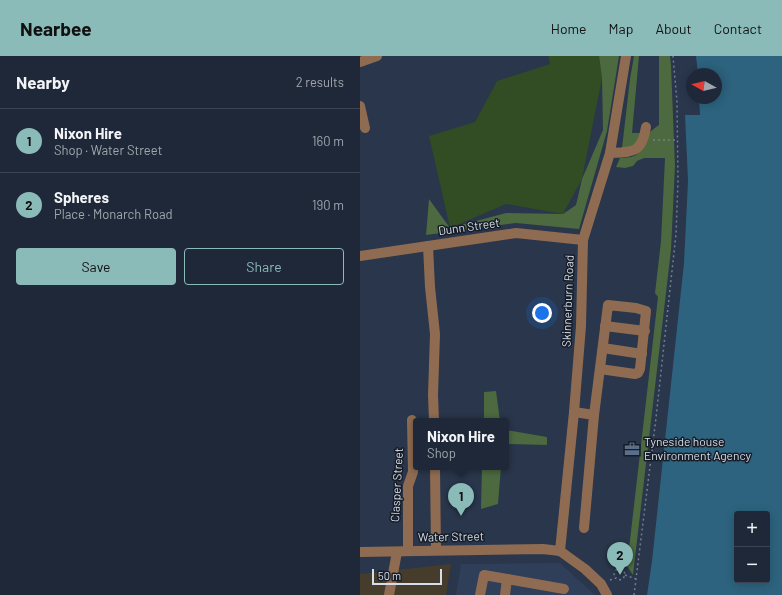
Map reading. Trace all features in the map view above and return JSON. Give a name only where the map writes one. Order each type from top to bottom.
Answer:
[{"type":"street","points":[[360,62],[377,56]]},
{"type":"street","name":"Skinnerburn Road","points":[[560,551],[581,326],[583,240],[610,153],[626,56]]},
{"type":"street","points":[[360,106],[365,128]]},
{"type":"street","points":[[610,153],[631,152],[639,147],[643,140],[646,127]]},
{"type":"street","name":"Dunn Street","points":[[360,256],[516,233],[583,240]]},
{"type":"street","points":[[428,246],[430,287],[435,334],[434,418]]},
{"type":"street","points":[[584,528],[594,415],[608,305],[636,308],[646,311],[645,331],[640,369],[638,373],[635,374],[600,369]]},
{"type":"street","points":[[605,326],[645,331]]},
{"type":"street","points":[[602,348],[642,354]]},
{"type":"street","points":[[574,412],[594,415]]},
{"type":"street","name":"Clasper Street","points":[[389,595],[403,551],[408,486],[413,472],[412,420]]},
{"type":"street","points":[[435,470],[436,550]]},
{"type":"street","name":"Water Street","points":[[360,552],[543,549],[560,551]]},
{"type":"street","points":[[560,551],[585,569],[601,584],[607,595]]},
{"type":"street","points":[[480,595],[484,574],[564,589]]},
{"type":"street","points":[[505,595],[507,579]]},
{"type":"path","points":[[634,595],[656,418],[676,234],[678,182],[677,102],[673,56]]},
{"type":"path","points":[[643,140],[677,140]]},
{"type":"path","points":[[616,578],[614,574],[616,570],[620,569],[624,571],[625,575],[636,579]]},
{"type":"path","points":[[606,582],[616,578],[619,580],[623,579],[625,575]]},
{"type":"shaded area","points":[[696,56],[782,56],[782,595],[647,595],[652,561],[684,263],[688,181],[685,115],[700,115],[699,104],[722,104],[722,68],[697,68]]},
{"type":"shaded area","points":[[560,563],[595,595],[456,595],[461,564]]},
{"type":"shaded area","points":[[451,564],[446,595],[360,595],[360,574]]},
{"type":"green space","points":[[548,56],[599,56],[602,78],[582,179],[563,214],[506,204],[450,228],[429,136],[475,122],[497,81],[550,64]]},
{"type":"green space","points":[[599,56],[619,56],[607,131],[579,229],[516,223],[426,235],[429,199],[450,228],[506,213],[563,214],[576,205],[582,179],[603,130],[602,78]]},
{"type":"green space","points":[[634,56],[639,56],[632,133],[641,133],[635,145],[622,148],[630,79]]},
{"type":"green space","points":[[659,56],[670,56],[671,65],[675,166],[671,250],[633,575],[627,566],[658,297],[655,293],[661,241],[665,158],[644,158],[637,161],[633,166],[625,168],[616,167],[620,158],[628,158],[637,154],[653,129],[659,125]]},
{"type":"green space","points":[[496,391],[500,418],[484,418],[484,392]]},
{"type":"green space","points":[[509,431],[547,437],[547,445],[509,444]]},
{"type":"green space","points":[[482,470],[501,470],[498,504],[481,509]]},
{"type":"place","name":"Tyneside house Environment Agency","points":[[632,449]]},
{"type":"place","name":"Nixon Hire","points":[[461,516]]},
{"type":"place","name":"Spheres","points":[[620,575]]}]
